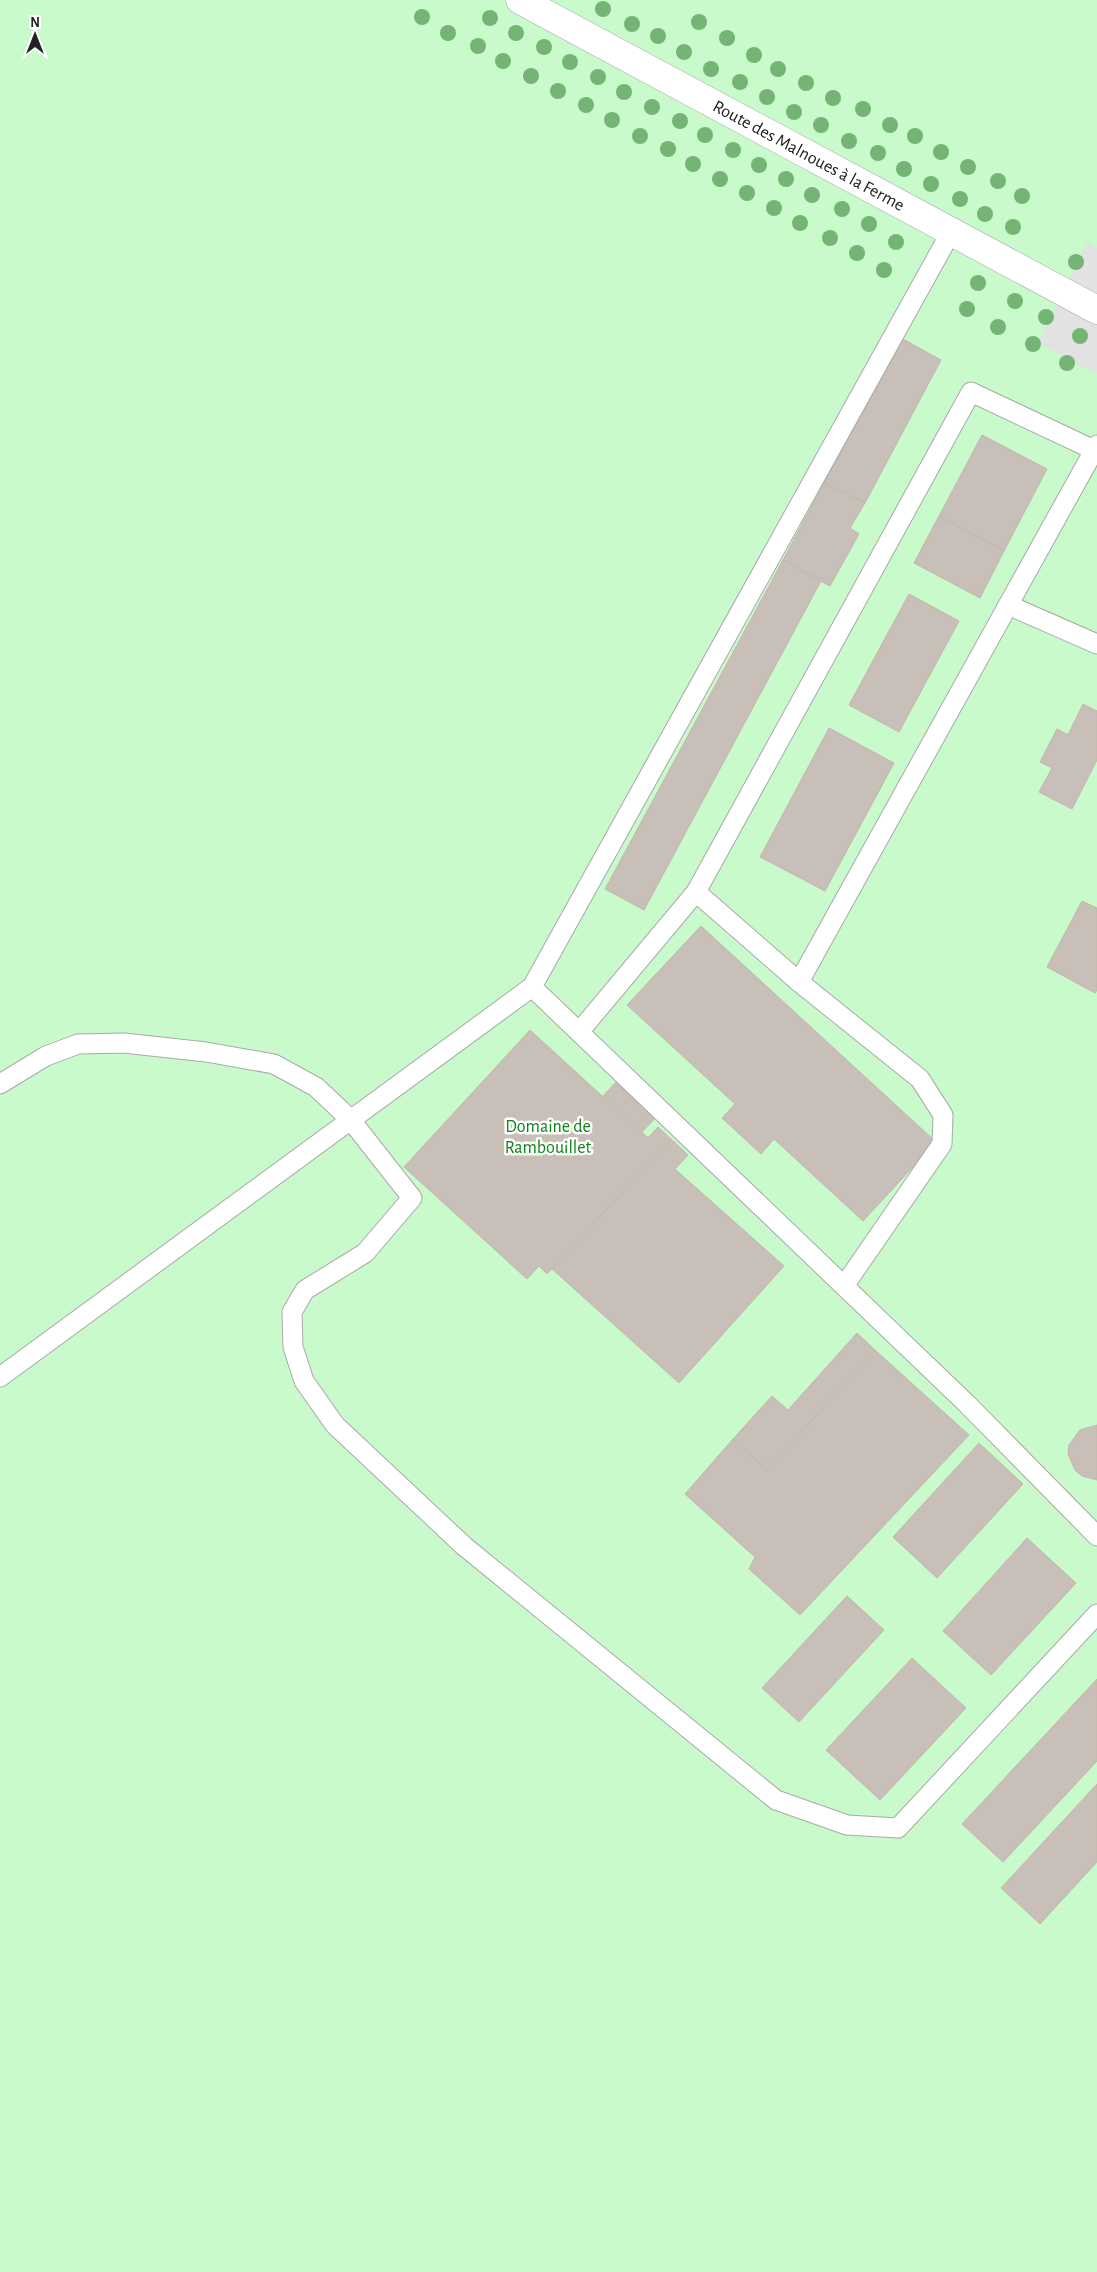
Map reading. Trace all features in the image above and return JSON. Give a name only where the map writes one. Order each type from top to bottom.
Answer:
[{"type":"street","name":"Route des Malnoues à la Ferme","points":[[520,0],[1097,310]]},
{"type":"lane","points":[[0,1376],[532,986],[951,232]]},
{"type":"lane","points":[[579,1032],[696,892],[971,392],[1096,447],[799,982]]},
{"type":"lane","points":[[1008,605],[1097,644]]},
{"type":"lane","points":[[696,892],[799,982],[920,1079],[944,1115],[942,1144],[844,1286]]},
{"type":"lane","points":[[532,986],[966,1403],[1097,1536]]},
{"type":"lane","points":[[0,1084],[46,1056],[78,1044],[133,1044],[206,1052],[274,1064],[316,1087],[350,1119],[412,1198],[364,1253],[304,1290],[292,1312],[293,1347],[304,1381],[335,1425],[464,1546],[776,1800],[847,1825],[898,1828],[1097,1614]]},
{"type":"green space","name":"Domaine de Rambouillet","points":[[0,0],[1097,0],[1097,2272],[0,2272]]},
{"type":"shaded area","points":[[1087,243],[1097,249],[1097,374],[1038,343]]},
{"type":"building","points":[[903,339],[941,360],[865,503],[824,483]]},
{"type":"building","points":[[982,435],[1047,469],[1004,551],[939,516]]},
{"type":"building","points":[[824,483],[865,503],[850,528],[859,534],[830,586],[783,560]]},
{"type":"building","points":[[939,516],[1004,551],[980,598],[914,563]]},
{"type":"building","points":[[783,560],[821,581],[644,910],[605,889]]},
{"type":"building","points":[[909,594],[959,621],[899,732],[849,705]]},
{"type":"building","points":[[1083,704],[1097,711],[1097,760],[1072,809],[1039,792],[1052,768],[1040,762],[1057,729],[1068,735]]},
{"type":"building","points":[[829,728],[894,763],[825,891],[760,857]]},
{"type":"building","points":[[1082,901],[1097,908],[1097,990],[1095,993],[1047,967]]},
{"type":"building","points":[[701,926],[936,1142],[863,1221],[774,1139],[761,1154],[722,1118],[735,1104],[627,1005]]},
{"type":"building","points":[[530,1030],[648,1138],[658,1127],[671,1139],[547,1274],[539,1266],[527,1279],[404,1167]]},
{"type":"building","points":[[619,1079],[658,1115],[641,1133],[602,1097]]},
{"type":"building","points":[[671,1139],[688,1155],[675,1169],[784,1266],[679,1383],[552,1269]]},
{"type":"building","points":[[857,1333],[875,1350],[767,1470],[733,1439],[772,1396],[788,1410]]},
{"type":"building","points":[[875,1350],[969,1435],[800,1615],[749,1569],[755,1557],[685,1494],[733,1439],[767,1470]]},
{"type":"building","points":[[1097,1425],[1097,1480],[1082,1476],[1075,1470],[1068,1454],[1069,1445],[1080,1430]]},
{"type":"building","points":[[979,1443],[1023,1484],[937,1578],[893,1537]]},
{"type":"building","points":[[1027,1538],[1076,1583],[991,1675],[943,1631]]},
{"type":"building","points":[[847,1596],[884,1630],[799,1722],[762,1688]]},
{"type":"building","points":[[912,1658],[966,1708],[880,1800],[826,1750]]},
{"type":"building","points":[[1097,1679],[1097,1761],[1003,1862],[962,1824]]},
{"type":"building","points":[[1097,1784],[1097,1862],[1040,1924],[1001,1888]]}]
